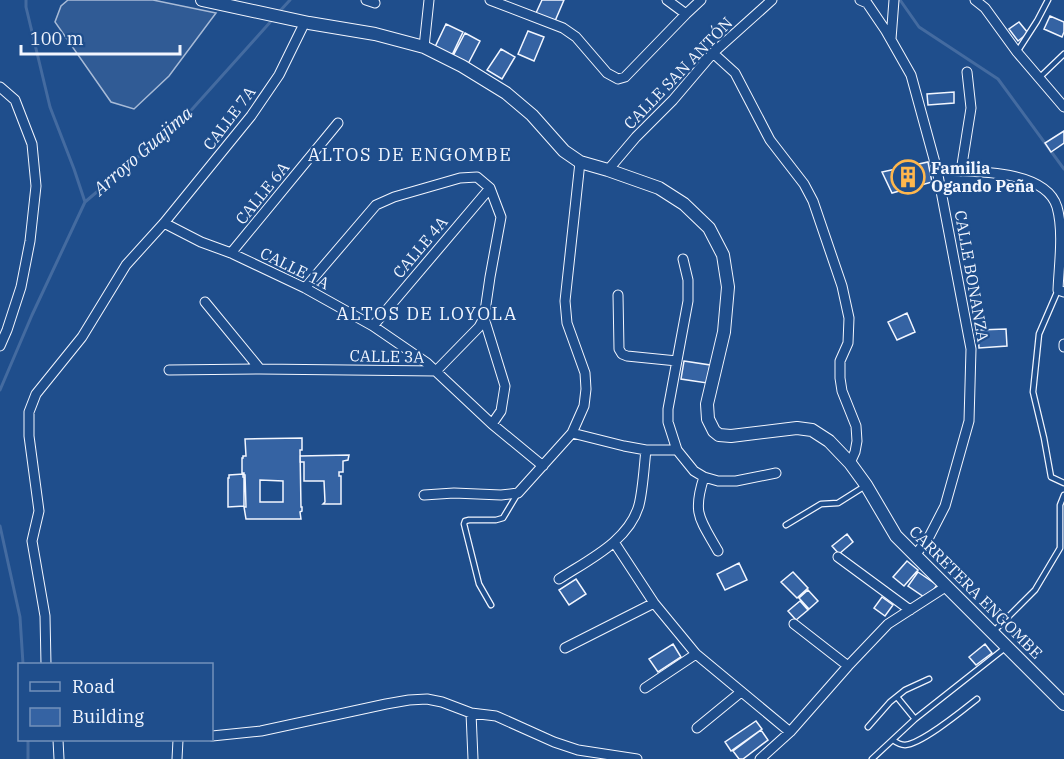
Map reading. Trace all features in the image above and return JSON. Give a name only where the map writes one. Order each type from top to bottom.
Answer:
[{"type":"street","name":"CARRETERA ENGOMBE","points":[[202,0],[304,22],[375,34],[424,47],[462,66],[506,93],[532,115],[564,151],[580,162],[659,188],[684,204],[709,228],[723,255],[728,287],[724,332],[707,404],[708,419],[714,430],[719,435],[731,436],[797,428],[812,430],[829,441],[867,485],[896,536],[1007,647],[1063,699]]},
{"type":"street","points":[[424,47],[429,0]]},
{"type":"street","points":[[490,0],[563,28],[576,37],[607,73],[618,79],[626,77],[701,0]]},
{"type":"street","points":[[667,0],[686,14]]},
{"type":"street","name":"CALLE SAN ANTÓN","points":[[608,170],[713,53],[772,0]]},
{"type":"street","points":[[860,0],[867,3],[891,39]]},
{"type":"street","points":[[891,39],[894,0]]},
{"type":"street","points":[[975,0],[985,8],[1017,52],[1064,107]]},
{"type":"street","name":"CALLE 7A","points":[[46,663],[45,616],[32,541],[39,511],[29,436],[29,412],[36,394],[82,337],[126,265],[164,223],[251,116],[279,75],[304,22]]},
{"type":"street","name":"CALLE BONANZA","points":[[891,39],[911,75],[937,170],[971,350],[969,421],[945,506],[927,539],[915,555]]},
{"type":"street","points":[[713,53],[735,73],[770,140],[804,184],[813,201],[842,286],[849,318],[848,343],[840,361],[840,378],[842,391],[856,426],[857,441],[850,463]]},
{"type":"street","points":[[961,171],[971,108],[967,72]]},
{"type":"street","points":[[0,87],[15,100],[32,144],[36,186],[30,241],[21,287],[0,346]]},
{"type":"street","name":"CALLE 6A","points":[[231,254],[338,123]]},
{"type":"street","points":[[424,495],[518,493],[572,433],[584,406],[586,389],[585,373],[567,323],[565,301],[580,162]]},
{"type":"street","points":[[937,170],[1017,176],[1036,184],[1052,195],[1061,228],[1061,291]]},
{"type":"street","points":[[305,288],[376,205],[394,197],[460,178],[477,177],[490,189],[501,217],[484,318],[505,386],[501,411],[492,424]]},
{"type":"street","name":"CALLE 4A","points":[[373,326],[490,189]]},
{"type":"street","name":"CALLE 1A","points":[[164,223],[305,288],[373,326],[427,363],[492,424],[543,466]]},
{"type":"street","points":[[683,259],[688,280],[688,301],[668,416],[676,450],[694,471],[718,481],[736,481],[776,473]]},
{"type":"street","points":[[618,295],[619,349],[622,354],[677,361]]},
{"type":"street","points":[[205,302],[260,369]]},
{"type":"street","name":"CALLE 3A","points":[[169,370],[436,371],[479,327],[484,318]]},
{"type":"street","points":[[572,433],[646,450],[676,450]]},
{"type":"street","points":[[559,579],[614,542],[629,528],[639,505],[646,450]]},
{"type":"street","points":[[704,477],[699,495],[699,518],[718,551]]},
{"type":"street","points":[[614,542],[654,603],[696,654],[790,732]]},
{"type":"street","points":[[838,557],[910,610]]},
{"type":"street","points":[[760,759],[790,732],[888,624],[946,586]]},
{"type":"street","points":[[565,648],[654,603]]},
{"type":"street","points":[[794,624],[848,666]]},
{"type":"street","points":[[645,688],[696,654]]},
{"type":"street","points":[[697,728],[741,692]]},
{"type":"street","points":[[213,736],[261,731],[409,700],[427,699],[471,713],[496,716],[554,742],[578,750],[637,759]]},
{"type":"street","points":[[471,713],[473,759]]},
{"type":"street","points":[[58,741],[59,759]]},
{"type":"street","points":[[177,759],[178,741]]},
{"type":"lane","points":[[1017,52],[1048,0]]},
{"type":"lane","points":[[1039,78],[1064,54]]},
{"type":"lane","points":[[1061,291],[1039,334],[1033,392],[1051,477],[1064,483]]},
{"type":"lane","points":[[786,525],[821,504],[838,503],[867,485]]},
{"type":"lane","points":[[491,604],[479,584],[464,524],[469,520],[502,518],[518,493]]},
{"type":"lane","points":[[993,632],[1035,590],[1060,548],[1060,506],[1064,495]]},
{"type":"lane","points":[[872,759],[915,719],[1007,647]]},
{"type":"lane","points":[[868,727],[890,702],[905,690],[929,679]]},
{"type":"lane","points":[[897,697],[915,719]]},
{"type":"lane","points":[[893,740],[906,745],[915,742],[942,726],[977,699]]},
{"type":"shaded area","points":[[68,0],[153,0],[216,13],[169,76],[134,109],[111,102],[55,22],[61,6]]},
{"type":"building","points":[[542,0],[564,0],[555,21],[536,13]]},
{"type":"building","points":[[1050,16],[1064,22],[1062,37],[1044,29]]},
{"type":"building","points":[[1019,22],[1028,33],[1018,41],[1009,29]]},
{"type":"building","points":[[446,24],[463,32],[452,55],[435,47]]},
{"type":"building","points":[[528,31],[544,37],[534,61],[518,54]]},
{"type":"building","points":[[465,33],[480,41],[468,64],[453,56]]},
{"type":"building","points":[[501,49],[515,57],[502,79],[487,70]]},
{"type":"building","points":[[954,92],[954,103],[928,105],[927,94]]},
{"type":"building","points":[[1064,131],[1064,143],[1051,152],[1045,143]]},
{"type":"building","name":"Familia Ogando Peña","points":[[928,162],[932,182],[892,193],[882,172]]},
{"type":"building","points":[[907,313],[915,332],[897,340],[888,322]]},
{"type":"building","points":[[1006,329],[1007,346],[979,348],[978,330]]},
{"type":"building","points":[[684,361],[710,365],[707,383],[681,379]]},
{"type":"building","points":[[302,438],[302,450],[300,450],[301,519],[246,519],[245,475],[242,473],[242,458],[246,456],[245,439]],"holes":[[[260,480],[283,481],[283,502],[260,502]]]},
{"type":"building","points":[[349,455],[348,460],[343,461],[343,472],[339,472],[341,504],[323,504],[325,502],[324,481],[304,481],[304,462],[300,462],[300,456]]},
{"type":"building","points":[[243,474],[244,506],[228,507],[229,475]]},
{"type":"building","points":[[847,534],[853,542],[839,554],[832,546]]},
{"type":"building","points":[[907,561],[918,570],[904,586],[893,577]]},
{"type":"building","points":[[739,563],[747,580],[725,590],[717,574]]},
{"type":"building","points":[[793,572],[808,588],[797,598],[781,582]]},
{"type":"building","points":[[918,572],[937,585],[927,599],[908,586]]},
{"type":"building","points":[[576,579],[586,594],[569,605],[559,590]]},
{"type":"building","points":[[808,590],[818,601],[809,609],[799,598]]},
{"type":"building","points":[[882,597],[893,605],[885,616],[874,608]]},
{"type":"building","points":[[800,601],[808,610],[796,620],[788,611]]},
{"type":"building","points":[[673,644],[681,657],[658,672],[649,659]]},
{"type":"building","points":[[985,644],[992,653],[976,665],[969,657]]},
{"type":"building","points":[[756,721],[762,729],[731,751],[725,742]]},
{"type":"building","points":[[761,730],[768,740],[743,759],[739,759],[733,751]]},
{"type":"waterway","points":[[26,0],[50,107],[85,202]]},
{"type":"waterway","name":"Arroyo Guajima","points":[[279,12],[290,0]]},
{"type":"waterway","name":"Arroyo Guajima","points":[[900,0],[919,27],[998,79],[1064,169]]},
{"type":"waterway","name":"Arroyo Guajima","points":[[0,390],[85,202],[186,116],[273,19]]},
{"type":"waterway","name":"Arroyo Guajima","points":[[0,526],[20,617],[23,663]]},
{"type":"waterway","name":"Arroyo Guajima","points":[[28,741],[28,759]]},
{"type":"place","name":"Familia Ogando Peña","points":[[908,177]]},
{"type":"district","name":"ALTOS DE ENGOMBE","points":[[410,155]]},
{"type":"district","name":"ALTOS DE LOYOLA","points":[[427,314]]}]
